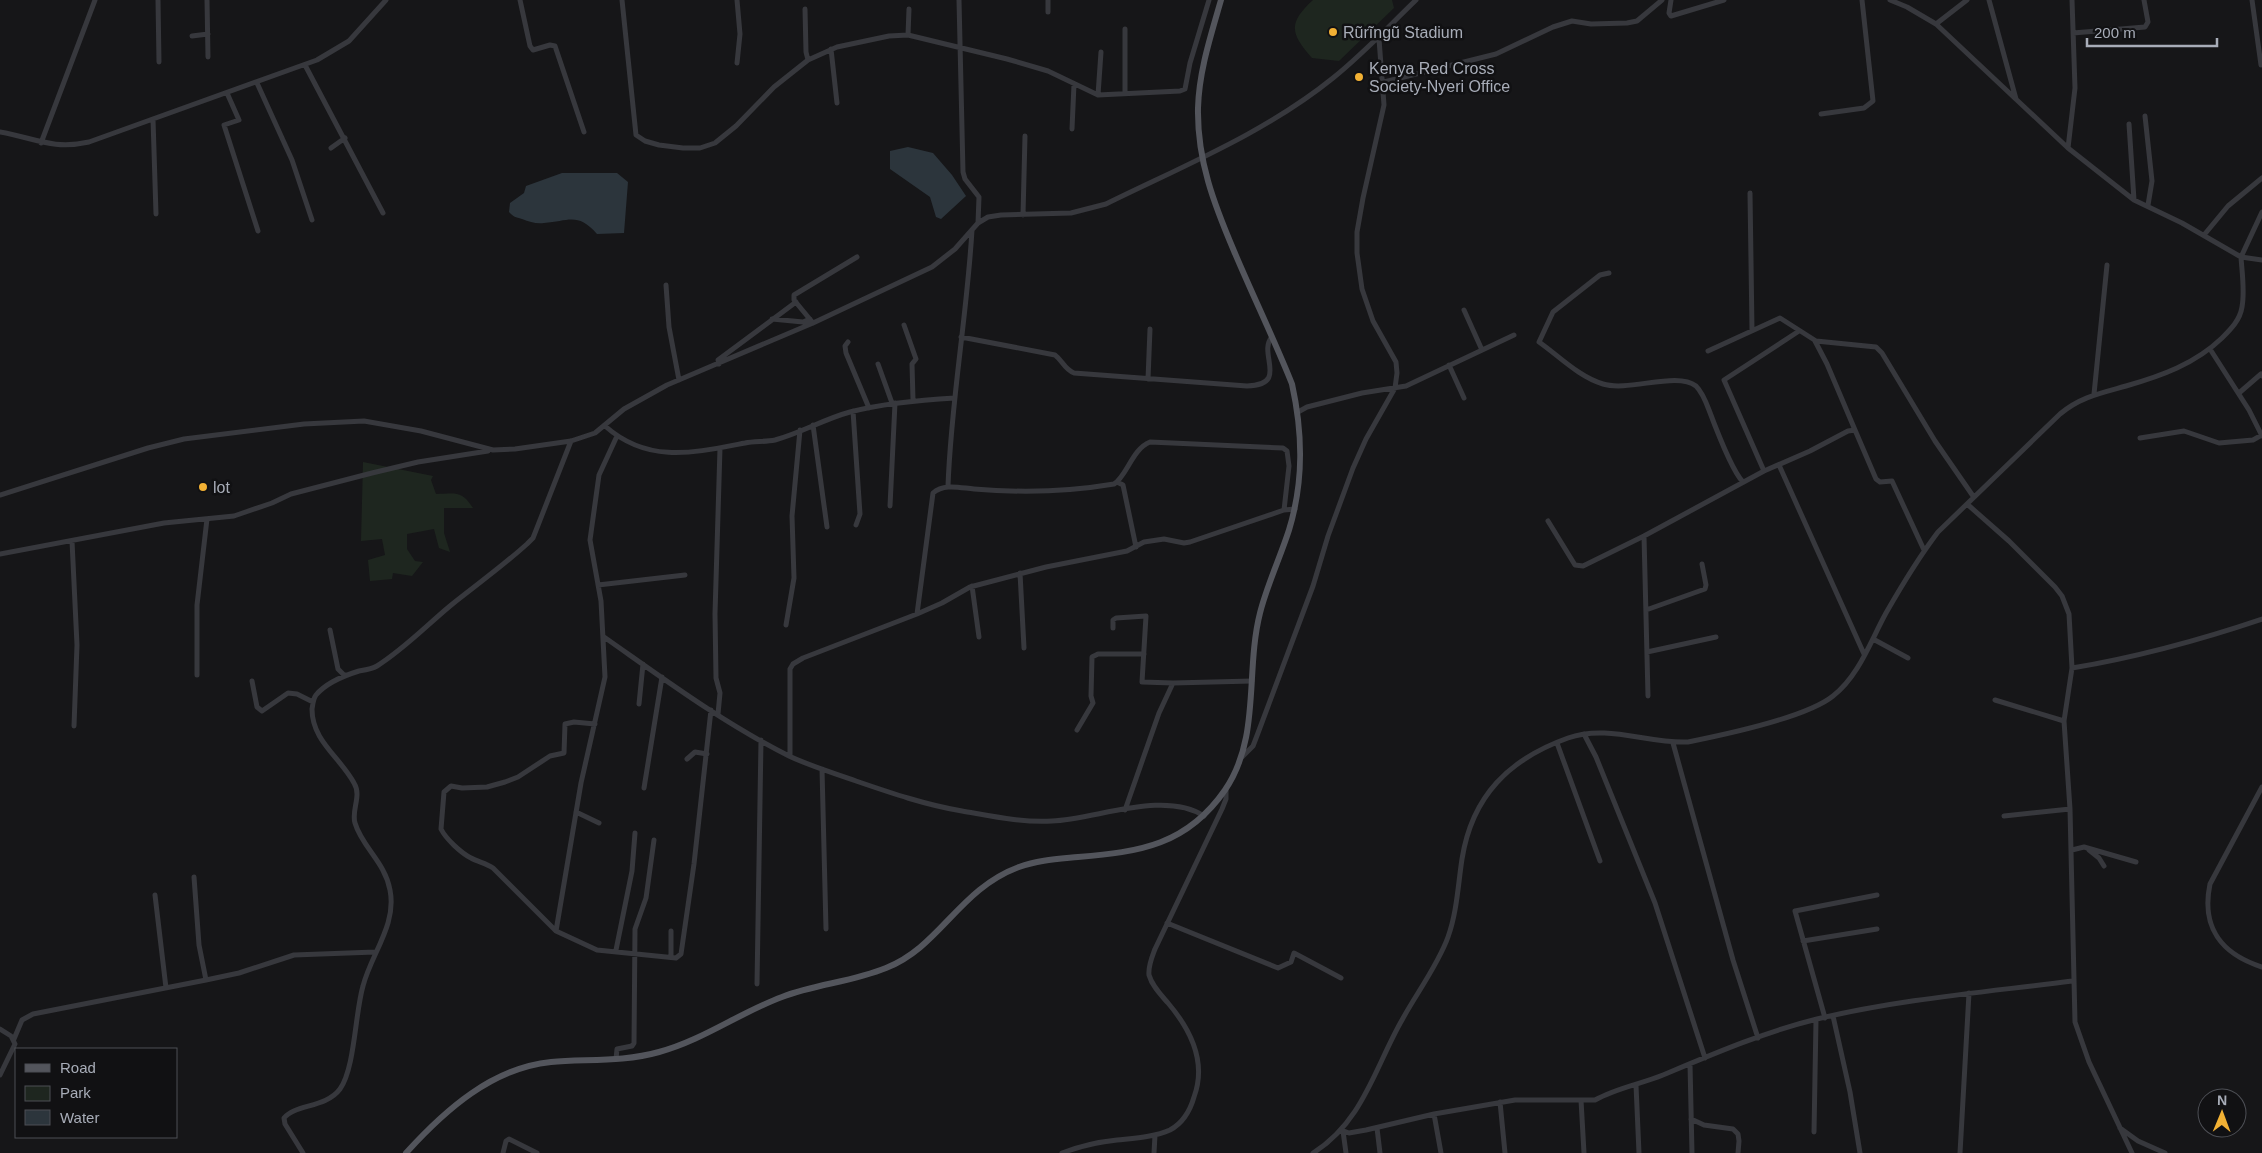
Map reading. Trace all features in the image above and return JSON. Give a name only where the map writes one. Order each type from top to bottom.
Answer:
[{"type":"main road","points":[[406,1153],[456,1106],[477,1090],[517,1068],[551,1062],[616,1059],[652,1054],[676,1047],[786,995],[889,967],[908,957],[923,945],[973,894],[1004,873],[1031,863],[1048,860],[1129,852],[1149,848],[1182,832],[1204,816],[1226,788],[1242,757],[1250,722],[1252,680],[1259,616],[1295,508],[1301,474],[1298,412],[1292,384],[1219,217],[1208,187],[1201,158],[1198,106],[1201,82],[1205,57],[1221,0]]},
{"type":"street","points":[[41,143],[95,0]]},
{"type":"street","points":[[158,0],[159,62]]},
{"type":"street","points":[[207,0],[208,57]]},
{"type":"street","points":[[0,132],[41,143],[73,146],[89,142],[257,83],[324,56],[349,41],[386,0]]},
{"type":"street","points":[[520,0],[530,46],[533,50],[550,45],[555,46],[584,132]]},
{"type":"street","points":[[622,0],[636,135],[645,141],[683,148],[700,148],[715,143],[736,126],[774,87],[808,60],[831,49],[889,36],[908,35],[1040,69],[1098,95],[1176,92],[1185,89],[1190,63],[1209,0]]},
{"type":"street","points":[[737,0],[740,34],[737,63]]},
{"type":"street","points":[[959,0],[963,172],[965,179],[979,197],[978,223]]},
{"type":"street","points":[[1048,0],[1048,12]]},
{"type":"street","points":[[0,554],[164,523],[234,516],[272,503],[291,494],[418,462],[493,450],[571,442],[595,433],[624,409],[679,380],[719,364],[932,267],[955,250],[978,223],[988,217],[1071,214],[1087,210],[1106,204],[1231,145],[1292,108],[1332,79],[1379,39],[1416,0]]},
{"type":"street","points":[[1384,82],[1496,54],[1553,27],[1572,21],[1590,24],[1637,21],[1662,0]]},
{"type":"street","points":[[1671,0],[1669,13],[1671,16],[1724,0]]},
{"type":"street","points":[[1821,114],[1864,108],[1873,101],[1862,0]]},
{"type":"street","points":[[1890,0],[1908,7],[1936,24],[2068,148],[2134,200],[2148,205],[2241,257],[2262,260]]},
{"type":"street","points":[[1936,24],[1967,0]]},
{"type":"street","points":[[1990,0],[2016,99]]},
{"type":"street","points":[[2068,148],[2075,88],[2072,0]]},
{"type":"street","points":[[2073,33],[2145,27],[2148,22],[2144,0]]},
{"type":"street","points":[[2252,0],[2261,65]]},
{"type":"street","points":[[805,9],[806,52],[808,60]]},
{"type":"street","points":[[908,35],[909,9]]},
{"type":"street","points":[[1125,29],[1125,93]]},
{"type":"street","points":[[192,36],[208,34]]},
{"type":"street","points":[[1242,757],[1252,746],[1258,733],[1313,586],[1336,512],[1366,438],[1395,388],[1396,362],[1372,321],[1362,289],[1357,253],[1357,232],[1361,206],[1383,112],[1384,82],[1379,39]]},
{"type":"street","points":[[831,49],[837,103]]},
{"type":"street","points":[[1098,95],[1101,52]]},
{"type":"street","points":[[305,65],[383,213]]},
{"type":"street","points":[[257,83],[292,160],[312,220]]},
{"type":"street","points":[[1072,129],[1074,84]]},
{"type":"street","points":[[227,93],[239,120],[224,125],[258,231]]},
{"type":"street","points":[[2145,116],[2152,170],[2148,205]]},
{"type":"street","points":[[153,118],[156,214]]},
{"type":"street","points":[[2129,124],[2134,200]]},
{"type":"street","points":[[1023,215],[1025,136]]},
{"type":"street","points":[[332,148],[345,138]]},
{"type":"street","points":[[2204,235],[2228,206],[2262,178]]},
{"type":"street","points":[[1750,194],[1752,330]]},
{"type":"street","points":[[1313,1153],[1342,1131],[1361,1103],[1398,1025],[1447,939],[1456,910],[1466,838],[1473,819],[1486,795],[1504,775],[1521,762],[1557,743],[1584,734],[1621,735],[1673,743],[1704,739],[1770,721],[1833,697],[1844,685],[1864,654],[1924,550],[1938,532],[1973,496],[2069,406],[2094,394],[2127,386],[2179,368],[2210,349],[2232,327],[2240,314],[2243,290],[2241,257],[2262,212]]},
{"type":"street","points":[[948,486],[961,337],[970,274],[972,230]]},
{"type":"street","points":[[811,321],[796,302],[794,295],[857,257]]},
{"type":"street","points":[[2094,394],[2107,265]]},
{"type":"street","points":[[1609,273],[1600,275],[1553,312],[1540,342],[1587,376],[1602,384],[1625,386],[1677,380],[1696,386],[1743,482]]},
{"type":"street","points":[[666,285],[669,327],[679,380]]},
{"type":"street","points":[[719,364],[718,360],[796,302]]},
{"type":"street","points":[[1464,310],[1482,350]]},
{"type":"street","points":[[1708,351],[1780,318],[1815,341],[1874,347],[1880,350],[1935,441],[1973,496]]},
{"type":"street","points":[[771,319],[811,321]]},
{"type":"street","points":[[904,325],[916,359],[912,364],[913,400]]},
{"type":"street","points":[[1148,379],[1150,328]]},
{"type":"street","points":[[1764,471],[1724,380],[1799,331]]},
{"type":"street","points":[[1298,412],[1307,407],[1356,394],[1406,386],[1514,335]]},
{"type":"street","points":[[961,337],[1055,355],[1064,367],[1074,373],[1247,386],[1261,384],[1268,378],[1271,371],[1266,347],[1272,337]]},
{"type":"street","points":[[1815,341],[1828,364],[1878,480],[1882,482],[1892,481],[1924,550]]},
{"type":"street","points":[[848,342],[845,349],[869,408]]},
{"type":"street","points":[[2140,438],[2184,431],[2219,443],[2253,440],[2262,436],[2239,393],[2210,349]]},
{"type":"street","points":[[878,364],[894,403],[890,506]]},
{"type":"street","points":[[1449,365],[1464,398]]},
{"type":"street","points":[[2239,393],[2261,374],[2262,376]]},
{"type":"street","points":[[604,426],[617,436],[639,448],[655,452],[673,453],[774,440],[853,411],[894,403],[955,398]]},
{"type":"street","points":[[853,411],[860,514],[856,525]]},
{"type":"street","points":[[0,495],[166,443],[220,434],[304,424],[364,421],[421,431],[493,450]]},
{"type":"street","points":[[813,425],[827,527]]},
{"type":"street","points":[[786,625],[794,578],[792,516],[800,430]]},
{"type":"street","points":[[1548,521],[1575,565],[1579,567],[1644,536],[1764,471],[1848,431],[1855,430]]},
{"type":"street","points":[[556,930],[576,812],[605,677],[604,637],[590,540],[599,475],[617,436]]},
{"type":"street","points":[[303,1153],[285,1124],[284,1118],[325,1101],[339,1090],[344,1081],[353,1046],[362,987],[375,952],[383,938],[391,912],[390,890],[386,872],[360,834],[354,821],[357,796],[355,784],[314,727],[313,702],[316,694],[347,676],[375,667],[398,651],[527,544],[533,538],[571,442]]},
{"type":"street","points":[[1117,482],[1142,447],[1150,442],[1283,448],[1287,451],[1289,466],[1284,510]]},
{"type":"street","points":[[718,714],[720,693],[716,678],[715,614],[720,448]]},
{"type":"street","points":[[1779,465],[1864,654]]},
{"type":"street","points":[[917,614],[933,493],[948,486],[1036,492],[1070,490],[1117,482],[1123,485],[1136,547]]},
{"type":"street","points":[[1967,504],[2009,541],[2062,596],[2070,620],[2072,668],[2064,721],[2072,850],[2072,981],[2076,1030],[2118,1126],[2132,1153]]},
{"type":"street","points":[[790,756],[789,676],[793,664],[803,658],[917,614],[972,586],[1020,573],[1127,551],[1144,542],[1164,539],[1184,543],[1190,542],[1295,508]]},
{"type":"street","points":[[197,675],[197,605],[207,519]]},
{"type":"street","points":[[1644,536],[1648,696]]},
{"type":"street","points":[[72,541],[77,645],[74,726]]},
{"type":"street","points":[[1646,610],[1704,589],[1706,585],[1702,564]]},
{"type":"street","points":[[1020,573],[1024,648]]},
{"type":"street","points":[[598,585],[685,575]]},
{"type":"street","points":[[972,586],[979,637]]},
{"type":"street","points":[[1113,628],[1113,620],[1116,618],[1146,616],[1142,682],[1252,680]]},
{"type":"street","points":[[2072,668],[2113,661],[2172,647],[2262,619]]},
{"type":"street","points":[[330,630],[338,669],[347,676]]},
{"type":"street","points":[[604,637],[711,710],[790,756],[822,770],[919,802],[1009,818],[1051,822],[1154,806],[1193,808],[1204,816]]},
{"type":"street","points":[[1647,652],[1716,637]]},
{"type":"street","points":[[1873,639],[1908,658]]},
{"type":"street","points":[[1077,730],[1093,703],[1091,696],[1092,657],[1098,654],[1144,654]]},
{"type":"street","points":[[639,704],[643,664]]},
{"type":"street","points":[[644,788],[662,677]]},
{"type":"street","points":[[252,681],[258,707],[262,712],[288,693],[297,694],[313,702]]},
{"type":"street","points":[[1125,810],[1159,714],[1173,682]]},
{"type":"street","points":[[1996,700],[2064,721]]},
{"type":"street","points":[[595,724],[574,722],[565,724],[564,753],[550,756],[512,780],[487,787],[462,788],[451,786],[444,792],[441,829],[444,835],[470,858],[485,862],[493,868],[556,930],[592,949],[616,950],[678,958],[681,954],[711,710]]},
{"type":"street","points":[[1584,734],[1596,757],[1654,903],[1705,1058]]},
{"type":"street","points":[[757,984],[761,740]]},
{"type":"street","points":[[1557,743],[1600,861]]},
{"type":"street","points":[[1673,743],[1733,960],[1758,1038]]},
{"type":"street","points":[[687,759],[695,752],[707,754]]},
{"type":"street","points":[[822,770],[826,929]]},
{"type":"street","points":[[2262,787],[2210,884],[2206,902],[2207,912],[2215,934],[2236,955],[2262,967]]},
{"type":"street","points":[[1062,1153],[1099,1142],[1155,1135],[1176,1126],[1186,1116],[1196,1094],[1200,1068],[1198,1051],[1190,1034],[1173,1008],[1154,986],[1149,974],[1152,956],[1222,809],[1226,799],[1226,788]]},
{"type":"street","points":[[2004,816],[2070,809]]},
{"type":"street","points":[[576,812],[599,823]]},
{"type":"street","points":[[616,950],[632,871],[635,833]]},
{"type":"street","points":[[616,1059],[617,1048],[632,1046],[634,1043],[635,929],[646,898],[654,840]]},
{"type":"street","points":[[2072,850],[2079,847],[2096,850],[2136,862]]},
{"type":"street","points":[[2079,847],[2094,853],[2104,866]]},
{"type":"street","points":[[194,877],[199,945],[206,980]]},
{"type":"street","points":[[155,895],[166,988]]},
{"type":"street","points":[[1825,1018],[1795,911],[1877,896]]},
{"type":"street","points":[[1167,923],[1278,968],[1291,962],[1294,953],[1341,978]]},
{"type":"street","points":[[1803,941],[1877,928]]},
{"type":"street","points":[[671,931],[671,957]]},
{"type":"street","points":[[0,1075],[14,1048],[14,1040],[22,1020],[33,1014],[239,973],[294,955],[375,952]]},
{"type":"street","points":[[1342,1131],[1352,1133],[1434,1114],[1500,1102],[1522,1100],[1595,1100],[1604,1094],[1636,1085],[1758,1038],[1816,1020],[1868,1008],[1969,993],[2072,981]]},
{"type":"street","points":[[1960,1153],[1969,993]]},
{"type":"street","points":[[1833,1016],[1850,1092],[1860,1153]]},
{"type":"street","points":[[1814,1132],[1816,1020]]},
{"type":"street","points":[[0,1030],[12,1036],[14,1040]]},
{"type":"street","points":[[1690,1064],[1692,1153]]},
{"type":"street","points":[[1636,1085],[1639,1153]]},
{"type":"street","points":[[1581,1100],[1584,1153]]},
{"type":"street","points":[[1500,1102],[1505,1153]]},
{"type":"street","points":[[1434,1114],[1441,1153]]},
{"type":"street","points":[[1691,1119],[1704,1125],[1732,1130],[1738,1134],[1738,1153]]},
{"type":"street","points":[[2118,1126],[2138,1141],[2165,1153]]},
{"type":"street","points":[[1377,1128],[1380,1153]]},
{"type":"street","points":[[1342,1131],[1346,1153]]},
{"type":"street","points":[[1154,1153],[1155,1135]]},
{"type":"street","points":[[503,1153],[506,1141],[509,1139],[537,1153]]},
{"type":"green space","name":"Rũrĩngũ Stadium","points":[[1313,0],[1392,0],[1394,8],[1339,61],[1312,58],[1299,42],[1296,35],[1295,28],[1299,15]]},
{"type":"green space","points":[[363,462],[433,476],[431,480],[436,494],[458,494],[469,502],[473,508],[444,508],[444,533],[450,552],[439,548],[434,529],[407,534],[407,549],[415,561],[423,562],[412,576],[393,573],[392,579],[370,581],[368,560],[385,555],[382,539],[361,541]]},
{"type":"water","points":[[908,147],[933,153],[952,175],[966,196],[941,219],[936,217],[930,197],[890,169],[890,151]]},
{"type":"water","points":[[562,173],[617,173],[628,182],[624,233],[597,234],[578,220],[541,223],[515,217],[509,212],[510,203],[524,193],[526,186]]},
{"type":"place","name":"Rũrĩngũ Stadium","points":[[1333,32]]},
{"type":"place","name":"Kenya Red Cross Society-Nyeri Office","points":[[1359,77]]},
{"type":"place","name":"lot","points":[[203,487]]}]
